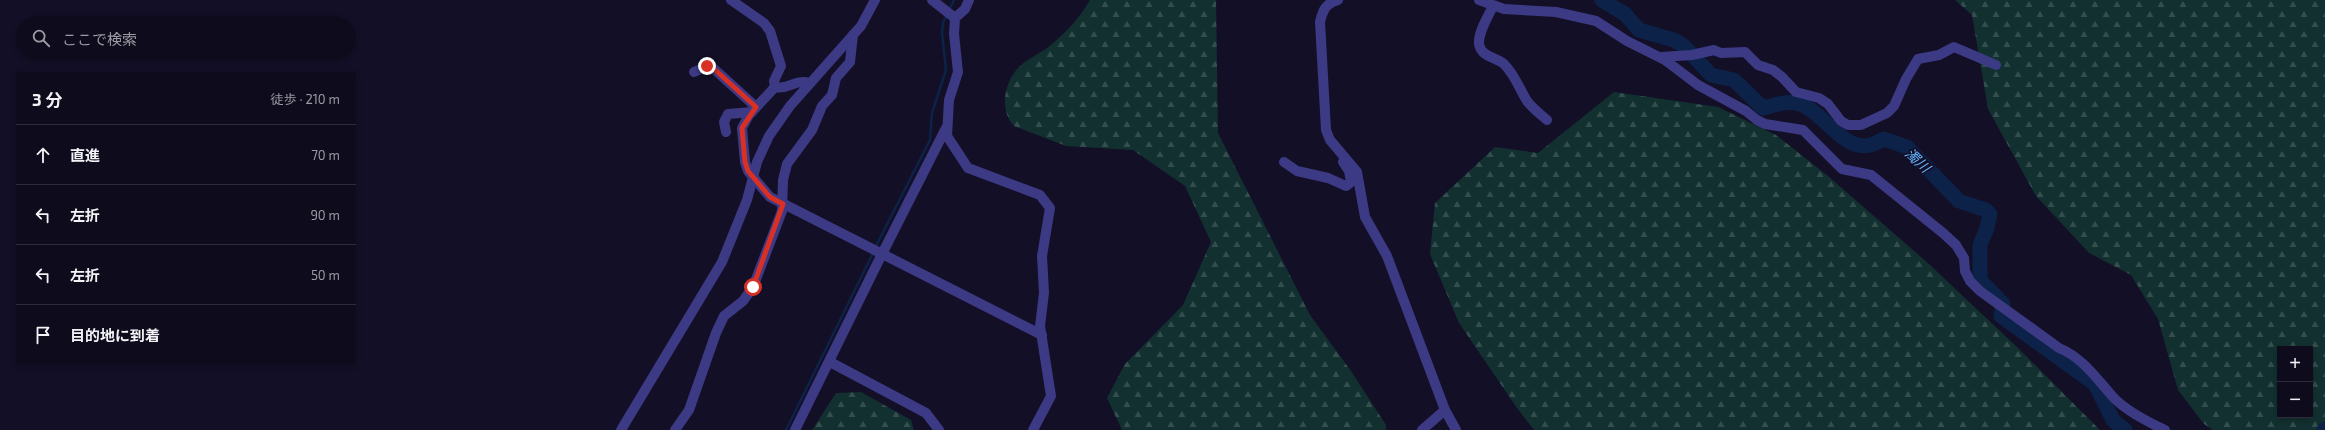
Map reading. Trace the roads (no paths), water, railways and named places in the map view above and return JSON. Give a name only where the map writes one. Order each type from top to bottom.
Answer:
[{"type":"street","points":[[731,0],[764,23],[770,31],[781,66],[774,81],[775,88]]},
{"type":"street","points":[[621,430],[722,262],[747,200],[753,176],[769,136],[810,83],[853,36],[869,13],[875,0]]},
{"type":"street","points":[[932,0],[949,14],[954,34],[958,72],[949,100],[946,128],[947,136],[968,168],[1040,195],[1050,208],[1042,256],[1044,293],[1040,326],[1051,396],[1033,430]]},
{"type":"street","points":[[949,14],[965,9],[969,0]]},
{"type":"street","points":[[1338,0],[1328,4],[1323,10],[1320,22],[1326,130],[1330,140],[1357,172],[1363,212],[1387,256],[1445,410],[1456,430]]},
{"type":"street","points":[[1479,0],[1493,6],[1526,12],[1556,12],[1596,21],[1627,41],[1661,57],[1698,85],[1765,124],[1803,130],[1842,169],[1871,175],[1890,188],[1956,245],[1964,258],[1966,271],[1970,281],[1980,291],[2059,348],[2070,352],[2088,367],[2114,398],[2165,430]]},
{"type":"street","points":[[1493,6],[1482,31],[1479,42],[1480,49],[1486,55],[1501,62],[1511,71],[1527,101],[1547,120]]},
{"type":"street","points":[[675,430],[689,410],[716,333],[724,316],[743,301],[753,287],[783,204],[783,180],[787,164],[812,130],[822,106],[832,95],[836,78],[850,62],[853,36]]},
{"type":"street","points":[[1661,57],[1692,55],[1714,50],[1721,53],[1744,52],[1758,65],[1774,70],[1796,92],[1819,98],[1828,104],[1841,121],[1848,125],[1861,125],[1887,113],[1894,106],[1906,79],[1918,59],[1939,54],[1954,47],[1996,64]]},
{"type":"street","points":[[694,72],[707,66],[713,68],[754,110]]},
{"type":"street","points":[[810,83],[800,81],[785,87],[775,88],[754,110],[742,128],[745,162],[748,171],[770,197],[1042,335]]},
{"type":"street","points":[[726,132],[724,122],[728,114],[754,110]]},
{"type":"street","points":[[796,430],[830,362],[877,250],[946,128]]},
{"type":"street","points":[[1284,162],[1297,171],[1328,178],[1346,186],[1351,182],[1351,178],[1337,154],[1337,148]]},
{"type":"street","points":[[830,362],[926,413],[939,430]]},
{"type":"street","points":[[1422,430],[1445,410]]},
{"type":"waterway","points":[[949,10],[954,0]]},
{"type":"waterway","name":"濁川","points":[[1602,0],[1625,14],[1639,30],[1674,40],[1684,46],[1711,75],[1734,80],[1763,108],[1786,103],[1800,104],[1817,114],[1842,137],[1851,143],[1860,146],[1870,145],[1884,139],[1907,147],[1959,201],[1986,210],[1990,214],[1987,228],[1980,245],[1980,280],[2003,304],[2001,316],[2095,384],[2113,420],[2125,430]]},
{"type":"waterway","points":[[875,248],[930,140],[932,113],[946,70],[942,33],[943,23],[947,14]]},
{"type":"waterway","points":[[786,430],[873,253]]}]
